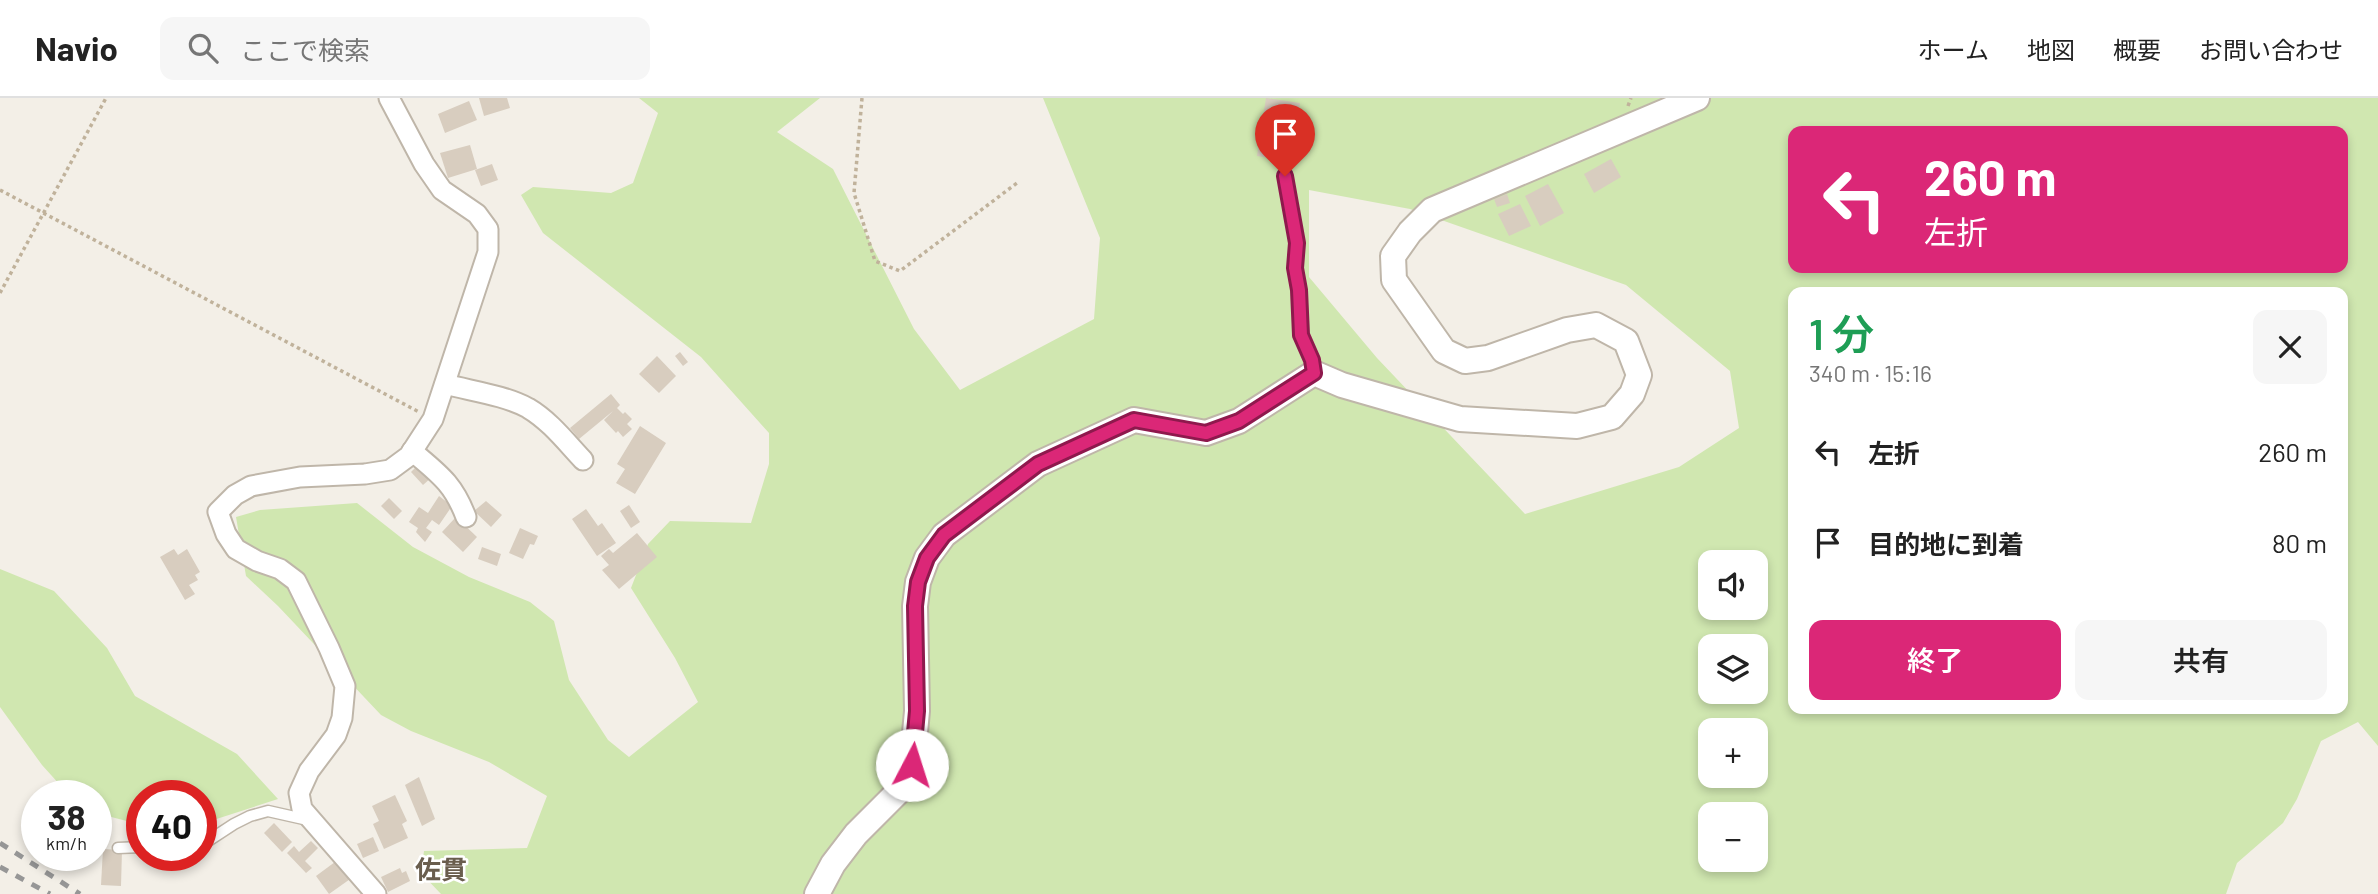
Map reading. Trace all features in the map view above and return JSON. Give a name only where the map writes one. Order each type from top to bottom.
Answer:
[{"type":"street","points":[[376,894],[302,809],[299,793],[309,771],[336,735],[342,718],[345,686],[296,581],[280,569],[236,550],[226,534],[218,512],[235,495],[251,486],[300,477],[390,470],[412,451],[433,419],[488,252],[488,229],[477,214],[442,190],[424,164],[389,98]]},
{"type":"street","points":[[817,894],[833,864],[856,834],[906,784],[912,765],[917,711],[915,606],[918,582],[927,558],[944,535],[1038,464],[1134,420],[1206,433],[1239,421],[1314,373],[1342,385],[1460,419],[1577,426],[1612,418],[1632,394],[1639,374],[1626,341],[1596,325],[1567,330],[1488,358],[1465,361],[1444,351],[1394,280],[1393,256],[1409,232],[1432,210],[1697,98]]},
{"type":"street","points":[[445,384],[515,402],[530,409],[550,425],[583,460]]},
{"type":"street","points":[[412,451],[446,480],[458,495],[466,517]]},
{"type":"lane","points":[[1285,176],[1297,243],[1295,268],[1301,335],[1312,360],[1314,373]]},
{"type":"lane","points":[[217,836],[250,816],[268,811],[312,820]]},
{"type":"lane","points":[[118,848],[126,848]]},
{"type":"path","points":[[0,293],[106,98]]},
{"type":"path","points":[[862,98],[854,193],[875,261],[900,271],[1017,183]]},
{"type":"path","points":[[0,190],[433,419]]},
{"type":"green space","points":[[639,98],[820,98],[777,132],[833,169],[914,329],[960,390],[1094,319],[1100,238],[1043,98],[2378,98],[2378,746],[2358,722],[2321,741],[2297,799],[2283,823],[2237,863],[2226,894],[441,894],[421,873],[424,851],[527,848],[547,796],[489,762],[411,731],[381,715],[246,576],[236,517],[260,510],[357,503],[413,547],[469,577],[530,602],[554,621],[569,680],[608,740],[629,757],[698,702],[675,658],[631,588],[648,544],[670,521],[751,523],[769,464],[769,433],[701,357],[543,233],[521,195],[533,187],[611,193],[633,183],[658,113]],"holes":[[[1309,190],[1410,209],[1626,285],[1730,371],[1739,428],[1679,467],[1525,514],[1377,358],[1309,277]]]},
{"type":"green space","points":[[0,569],[54,591],[107,648],[135,696],[237,754],[278,799],[217,819],[217,780],[126,780],[126,821],[112,817],[112,780],[56,780],[0,707]]},
{"type":"building","points":[[479,98],[507,98],[510,108],[484,116]]},
{"type":"building","points":[[1266,98],[1300,103],[1291,161],[1257,156]]},
{"type":"building","points":[[469,101],[477,120],[445,133],[438,114]]},
{"type":"building","points":[[470,145],[477,169],[448,178],[440,153]]},
{"type":"building","points":[[1611,159],[1621,177],[1594,193],[1584,174]]},
{"type":"building","points":[[492,164],[498,180],[481,186],[475,170]]},
{"type":"building","points":[[1548,184],[1564,213],[1540,226],[1525,196]]},
{"type":"building","points":[[1507,194],[1510,203],[1497,207],[1494,199]]},
{"type":"building","points":[[1520,204],[1531,226],[1509,236],[1498,214]]},
{"type":"building","points":[[680,352],[688,362],[683,366],[675,356]]},
{"type":"building","points":[[657,356],[676,376],[659,393],[639,374]]},
{"type":"building","points":[[611,394],[620,405],[617,408],[632,419],[627,424],[632,429],[623,437],[618,431],[616,433],[604,420],[613,411],[579,439],[570,428]]},
{"type":"building","points":[[640,426],[666,443],[635,494],[616,483],[625,469],[617,464]]},
{"type":"building","points":[[419,464],[432,477],[423,485],[411,472]]},
{"type":"building","points":[[439,496],[452,506],[439,525],[432,520],[426,528],[432,532],[425,542],[416,532],[418,528],[409,522],[419,507],[428,513]]},
{"type":"building","points":[[389,498],[402,511],[394,519],[381,506]]},
{"type":"building","points":[[486,501],[502,515],[491,527],[474,511]]},
{"type":"building","points":[[629,505],[640,522],[631,528],[620,511]]},
{"type":"building","points":[[586,509],[598,526],[602,523],[616,543],[597,556],[572,519]]},
{"type":"building","points":[[456,517],[477,537],[463,552],[442,532]]},
{"type":"building","points":[[520,528],[538,536],[534,545],[530,544],[523,559],[509,553]]},
{"type":"building","points":[[637,533],[657,557],[619,589],[602,570],[609,565],[601,556],[609,549],[613,553]]},
{"type":"building","points":[[482,547],[501,554],[497,566],[478,559]]},
{"type":"building","points":[[174,549],[178,555],[187,549],[200,572],[195,575],[198,580],[189,585],[195,594],[185,600],[160,557]]},
{"type":"building","points":[[419,777],[435,819],[422,826],[405,785]]},
{"type":"building","points":[[395,795],[407,821],[402,824],[408,838],[384,849],[373,824],[379,821],[372,806]]},
{"type":"building","points":[[274,823],[292,842],[282,852],[264,833]]},
{"type":"building","points":[[373,837],[379,851],[363,858],[357,844]]},
{"type":"building","points":[[311,841],[318,848],[305,861],[312,868],[306,873],[287,853],[294,846],[299,852]]},
{"type":"building","points":[[112,849],[122,850],[121,886],[101,885],[102,871],[112,871]]},
{"type":"building","points":[[339,859],[353,877],[329,894],[316,876]]},
{"type":"building","points":[[400,868],[402,873],[406,871],[410,881],[388,892],[381,877]]},
{"type":"railway","points":[[0,843],[80,894]]},
{"type":"railway","points":[[0,867],[50,894]]},
{"type":"district","name":"佐貫","points":[[441,870]]},
{"type":"route","points":[[912,765],[917,711],[915,606],[918,582],[927,558],[944,535],[1038,464],[1134,420],[1206,433],[1239,421],[1314,373],[1312,360],[1301,335],[1295,268],[1297,243],[1285,176]]}]
